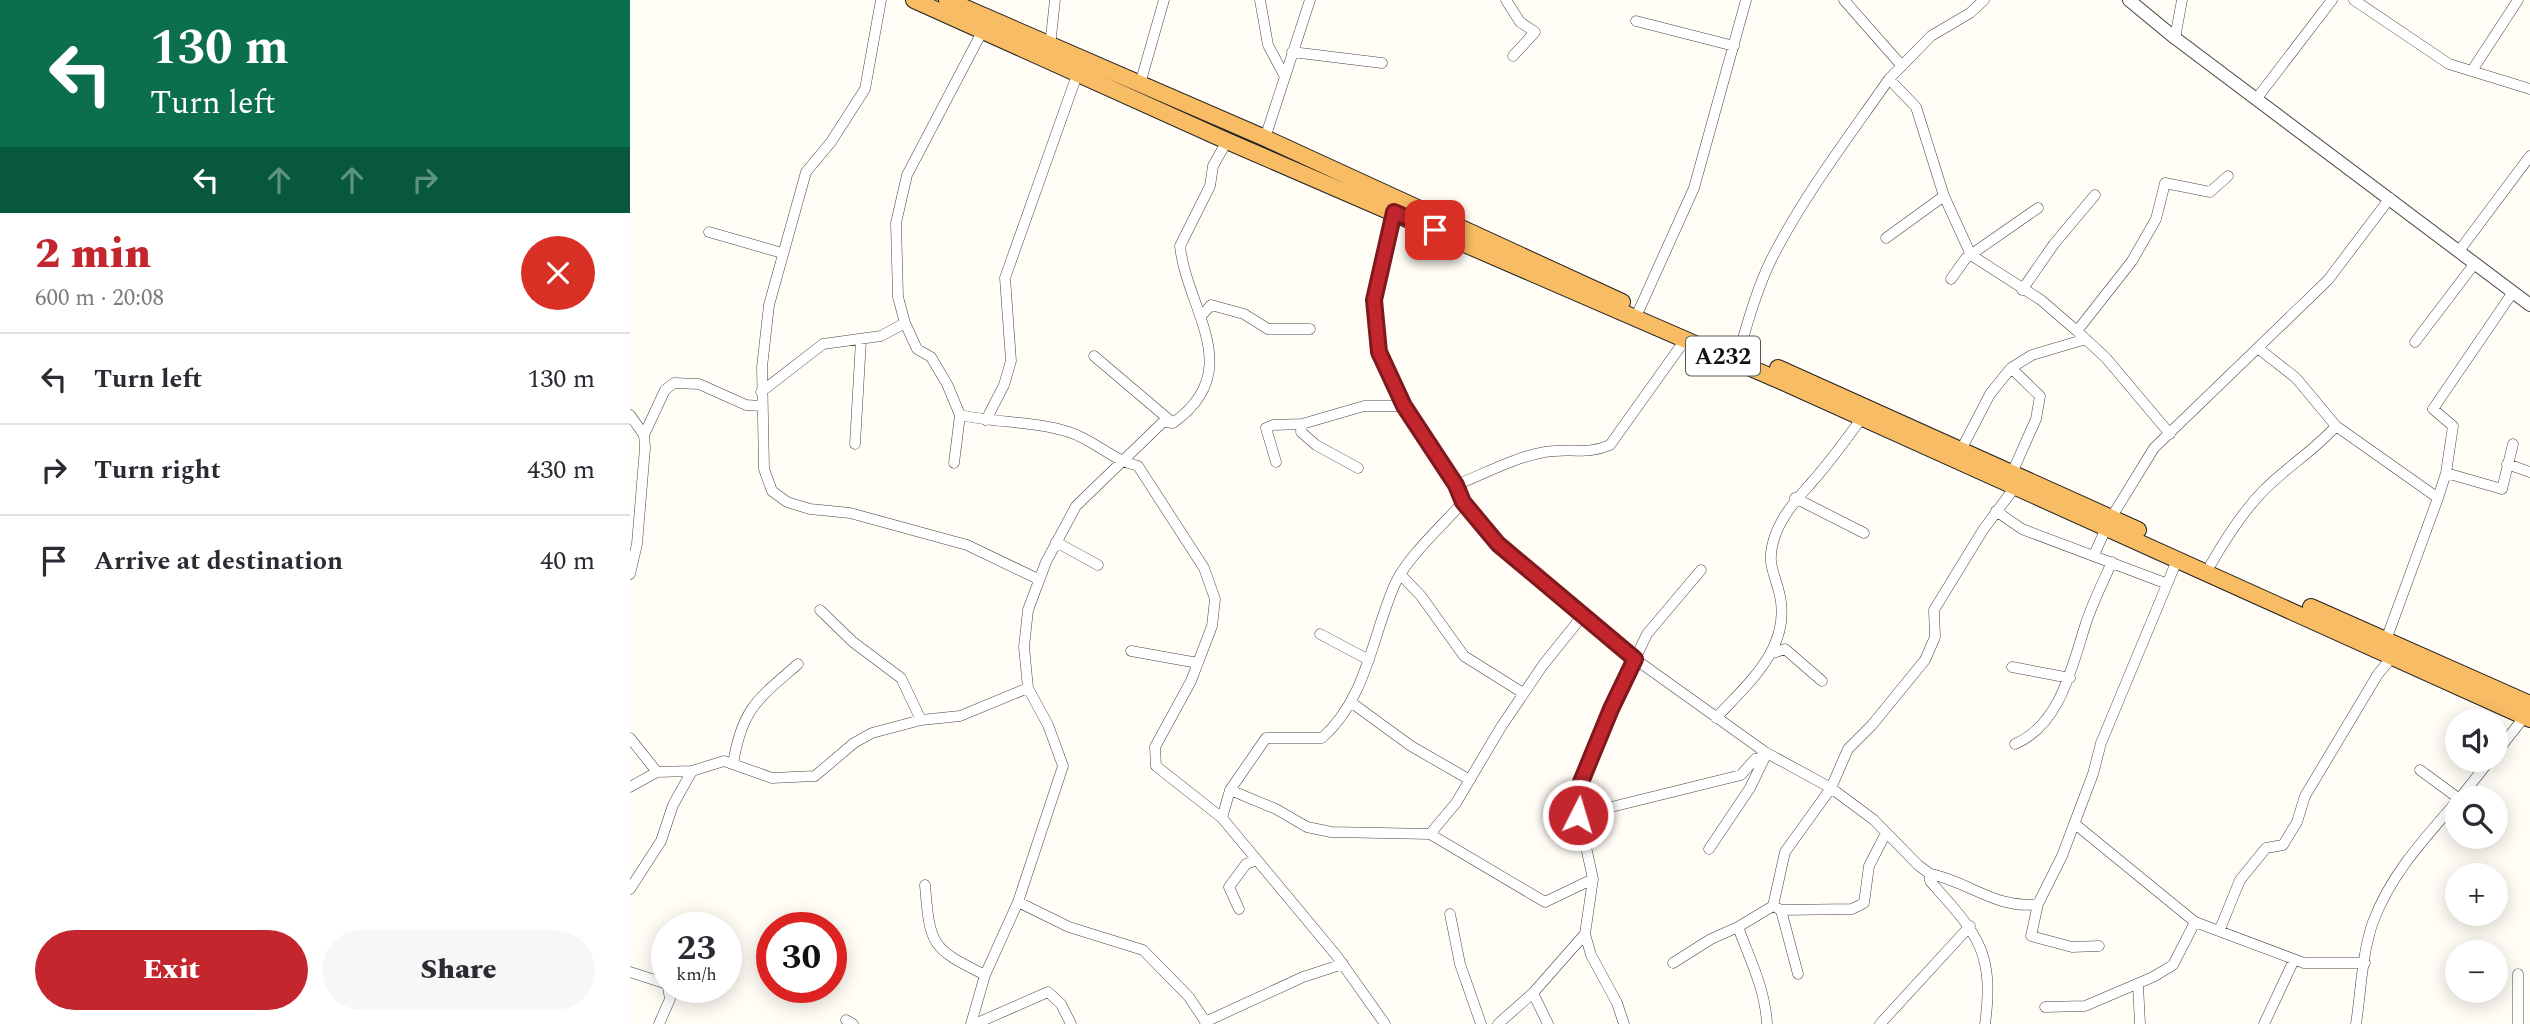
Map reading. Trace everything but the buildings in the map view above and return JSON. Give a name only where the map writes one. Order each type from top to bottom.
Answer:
[{"type":"highway","name":"A232","points":[[914,0],[1227,141],[1862,418],[2014,480],[2386,640],[2528,713]]},
{"type":"highway","name":"A232","points":[[947,0],[1265,138],[1540,261],[1639,310],[1961,450],[2014,480]]},
{"type":"highway","name":"A232","points":[[2109,523],[2178,558],[2393,656],[2528,713]]},
{"type":"street","points":[[881,0],[865,89],[831,142],[806,172],[769,305],[761,392],[764,469],[772,491],[787,502],[810,509],[850,513],[967,545],[1038,579]]},
{"type":"street","points":[[1050,46],[1055,0]]},
{"type":"street","points":[[1140,84],[1164,0]]},
{"type":"street","points":[[1260,0],[1268,45],[1284,75]]},
{"type":"street","points":[[1265,138],[1310,0]]},
{"type":"street","points":[[1506,0],[1520,22],[1535,32],[1513,56]]},
{"type":"street","points":[[1639,310],[1694,188],[1746,0]]},
{"type":"street","points":[[1844,0],[1902,66]]},
{"type":"street","points":[[1739,352],[1770,262],[1816,181],[1889,79],[1931,36],[1969,13],[1984,0]]},
{"type":"street","points":[[2129,0],[2530,305]]},
{"type":"street","points":[[2175,37],[2182,0]]},
{"type":"street","points":[[2257,98],[2332,0]]},
{"type":"street","points":[[2354,0],[2449,64],[2473,69],[2530,89]]},
{"type":"street","points":[[2473,69],[2518,0]]},
{"type":"street","points":[[1636,21],[1734,46]]},
{"type":"street","points":[[954,463],[960,415],[942,374],[931,357],[918,349],[905,323],[898,297],[896,223],[906,175],[983,30]]},
{"type":"street","points":[[1292,52],[1382,63]]},
{"type":"street","points":[[986,421],[1004,385],[1011,361],[1004,278],[1078,72]]},
{"type":"street","points":[[1889,79],[1916,107],[1944,197],[1971,255],[2040,300],[2086,339],[2106,358],[2170,434]]},
{"type":"street","points":[[973,1024],[985,975],[1017,902],[1063,766],[1048,725],[1028,688],[1024,647],[1028,610],[1038,579],[1076,506],[1163,422],[1174,423],[1199,401],[1209,372],[1209,345],[1180,246],[1210,186],[1213,166],[1227,141]]},
{"type":"street","points":[[2459,251],[2530,156]]},
{"type":"street","points":[[2077,331],[2132,261],[2156,219],[2165,183],[2210,192],[2228,176]]},
{"type":"street","points":[[2022,290],[2054,244],[2095,195]]},
{"type":"street","points":[[1886,238],[1944,197]]},
{"type":"street","points":[[2094,555],[2109,523],[2154,448],[2328,280],[2390,198]]},
{"type":"street","points":[[1951,279],[1971,255],[2038,208]]},
{"type":"street","points":[[1394,212],[1374,300],[1379,352],[1404,406],[1456,485],[1463,502],[1498,544],[1635,659],[1765,754],[1830,788],[1874,820],[1930,873],[2000,902],[2019,907],[2038,904]]},
{"type":"street","points":[[709,232],[782,253]]},
{"type":"street","points":[[2415,342],[2475,263]]},
{"type":"street","points":[[2386,640],[2446,473],[2453,426],[2432,409],[2513,292]]},
{"type":"street","points":[[1202,315],[1211,305],[1244,314],[1268,329],[1310,329]]},
{"type":"street","points":[[761,392],[823,344],[842,339],[861,340],[881,336],[905,323]]},
{"type":"street","points":[[1961,450],[1990,394],[2011,368],[2032,355],[2086,339]]},
{"type":"street","points":[[855,444],[861,340]]},
{"type":"street","points":[[1456,485],[1543,452],[1572,449],[1591,453],[1610,445],[1685,340]]},
{"type":"street","points":[[2259,349],[2296,378],[2336,426],[2438,498]]},
{"type":"street","points":[[1094,356],[1174,423]]},
{"type":"street","points":[[1798,975],[1777,908],[1785,852],[1830,788],[1848,749],[1872,726],[1925,660],[1935,637],[1934,610],[2014,480],[2036,418],[2040,396],[2011,368]]},
{"type":"street","points":[[630,574],[637,544],[645,435],[665,390],[674,383],[699,384],[746,405],[761,406]]},
{"type":"street","points":[[1276,462],[1266,428],[1273,425],[1302,424],[1364,406],[1404,406]]},
{"type":"street","points":[[630,415],[645,435]]},
{"type":"street","points":[[960,415],[1067,431],[1087,439],[1121,462],[1138,466],[1204,568],[1215,599],[1212,626],[1198,663],[1154,747],[1156,766],[1222,818],[1343,964],[1385,1024]]},
{"type":"street","points":[[1716,718],[1756,677],[1773,653],[1782,612],[1780,596],[1769,565],[1774,538],[1795,498],[1812,482],[1862,418]]},
{"type":"street","points":[[1302,424],[1301,432],[1316,446],[1358,468]]},
{"type":"street","points":[[2211,564],[2237,520],[2263,491],[2319,446],[2336,426]]},
{"type":"street","points":[[2446,473],[2502,489],[2513,444]]},
{"type":"street","points":[[2507,464],[2530,472]]},
{"type":"street","points":[[1795,498],[1864,533]]},
{"type":"street","points":[[1222,818],[1230,790],[1266,737],[1322,738],[1352,703],[1400,574],[1463,502]]},
{"type":"street","points":[[1996,511],[2022,529],[2165,583]]},
{"type":"street","points":[[1056,542],[1098,565]]},
{"type":"street","points":[[2099,946],[2072,947],[2031,936],[2038,904],[2075,824],[2101,743],[2165,583],[2178,558]]},
{"type":"street","points":[[2015,744],[2034,736],[2070,678],[2086,623],[2112,562]]},
{"type":"street","points":[[1624,1024],[1591,955],[1585,934],[1593,879],[1578,815],[1581,782],[1611,709],[1647,635],[1701,570]]},
{"type":"street","points":[[1400,574],[1421,596],[1464,656],[1523,694]]},
{"type":"street","points":[[820,610],[853,642],[901,678],[921,720]]},
{"type":"street","points":[[1430,834],[1471,780],[1523,694],[1567,632],[1584,614]]},
{"type":"street","points":[[1320,634],[1369,660]]},
{"type":"street","points":[[1773,653],[1785,649],[1822,681]]},
{"type":"street","points":[[1131,651],[1198,663]]},
{"type":"street","points":[[2220,929],[2240,880],[2266,848],[2283,845],[2297,822],[2305,796],[2393,656]]},
{"type":"street","points":[[733,764],[747,711],[799,664]]},
{"type":"street","points":[[2012,667],[2070,678]]},
{"type":"street","points":[[630,787],[657,772],[691,771],[715,762],[733,764],[772,778],[814,776],[854,743],[872,733],[921,720],[960,716],[1028,688]]},
{"type":"street","points":[[1352,703],[1429,758],[1471,780]]},
{"type":"street","points":[[2508,738],[2528,713]]},
{"type":"street","points":[[630,738],[657,772]]},
{"type":"street","points":[[1578,815],[1741,775],[1755,759],[1765,754]]},
{"type":"street","points":[[1709,849],[1749,788],[1765,754]]},
{"type":"street","points":[[2420,770],[2445,789]]},
{"type":"street","points":[[630,889],[662,841],[673,805],[691,771]]},
{"type":"street","points":[[2469,786],[2480,772]]},
{"type":"street","points":[[1230,790],[1276,809],[1307,827],[1331,832],[1430,834],[1545,902],[1593,879]]},
{"type":"street","points":[[2356,1024],[2372,924],[2385,895],[2416,846],[2445,814]]},
{"type":"street","points":[[2075,824],[2195,922],[2220,929],[2304,963],[2365,963]]},
{"type":"street","points":[[1673,963],[1711,939],[1777,908],[1852,909],[1864,903],[1869,866],[1886,833]]},
{"type":"street","points":[[1239,909],[1229,887],[1246,864],[1257,860]]},
{"type":"street","points":[[1930,873],[1930,881],[1970,926],[1980,943],[1988,972],[1985,1024]]},
{"type":"street","points":[[925,885],[928,919],[934,944],[946,956],[985,975]]},
{"type":"street","points":[[1017,902],[1069,927],[1143,950],[1189,997],[1206,1023],[1303,977],[1343,964]]},
{"type":"street","points":[[1450,914],[1460,964],[1481,1024]]},
{"type":"street","points":[[2045,1007],[2085,1006],[2138,985],[2173,965],[2195,922]]},
{"type":"street","points":[[1880,1024],[1970,926]]},
{"type":"street","points":[[1738,927],[1756,968],[1768,1024]]},
{"type":"street","points":[[1498,1024],[1533,993],[1585,934]]},
{"type":"street","points":[[2264,1024],[2294,960]]},
{"type":"street","points":[[630,972],[651,980]]},
{"type":"street","points":[[2518,974],[2518,1024]]},
{"type":"street","points":[[2138,985],[2140,1024]]},
{"type":"street","points":[[973,1024],[1048,992],[1061,1004],[1071,1024]]},
{"type":"street","points":[[1533,993],[1548,1024]]},
{"type":"street","points":[[660,1024],[668,1003]]},
{"type":"route","points":[[1435,230],[1394,212],[1374,300],[1379,352],[1404,406],[1456,485],[1463,502],[1498,544],[1635,659],[1581,782],[1578,815]]}]
